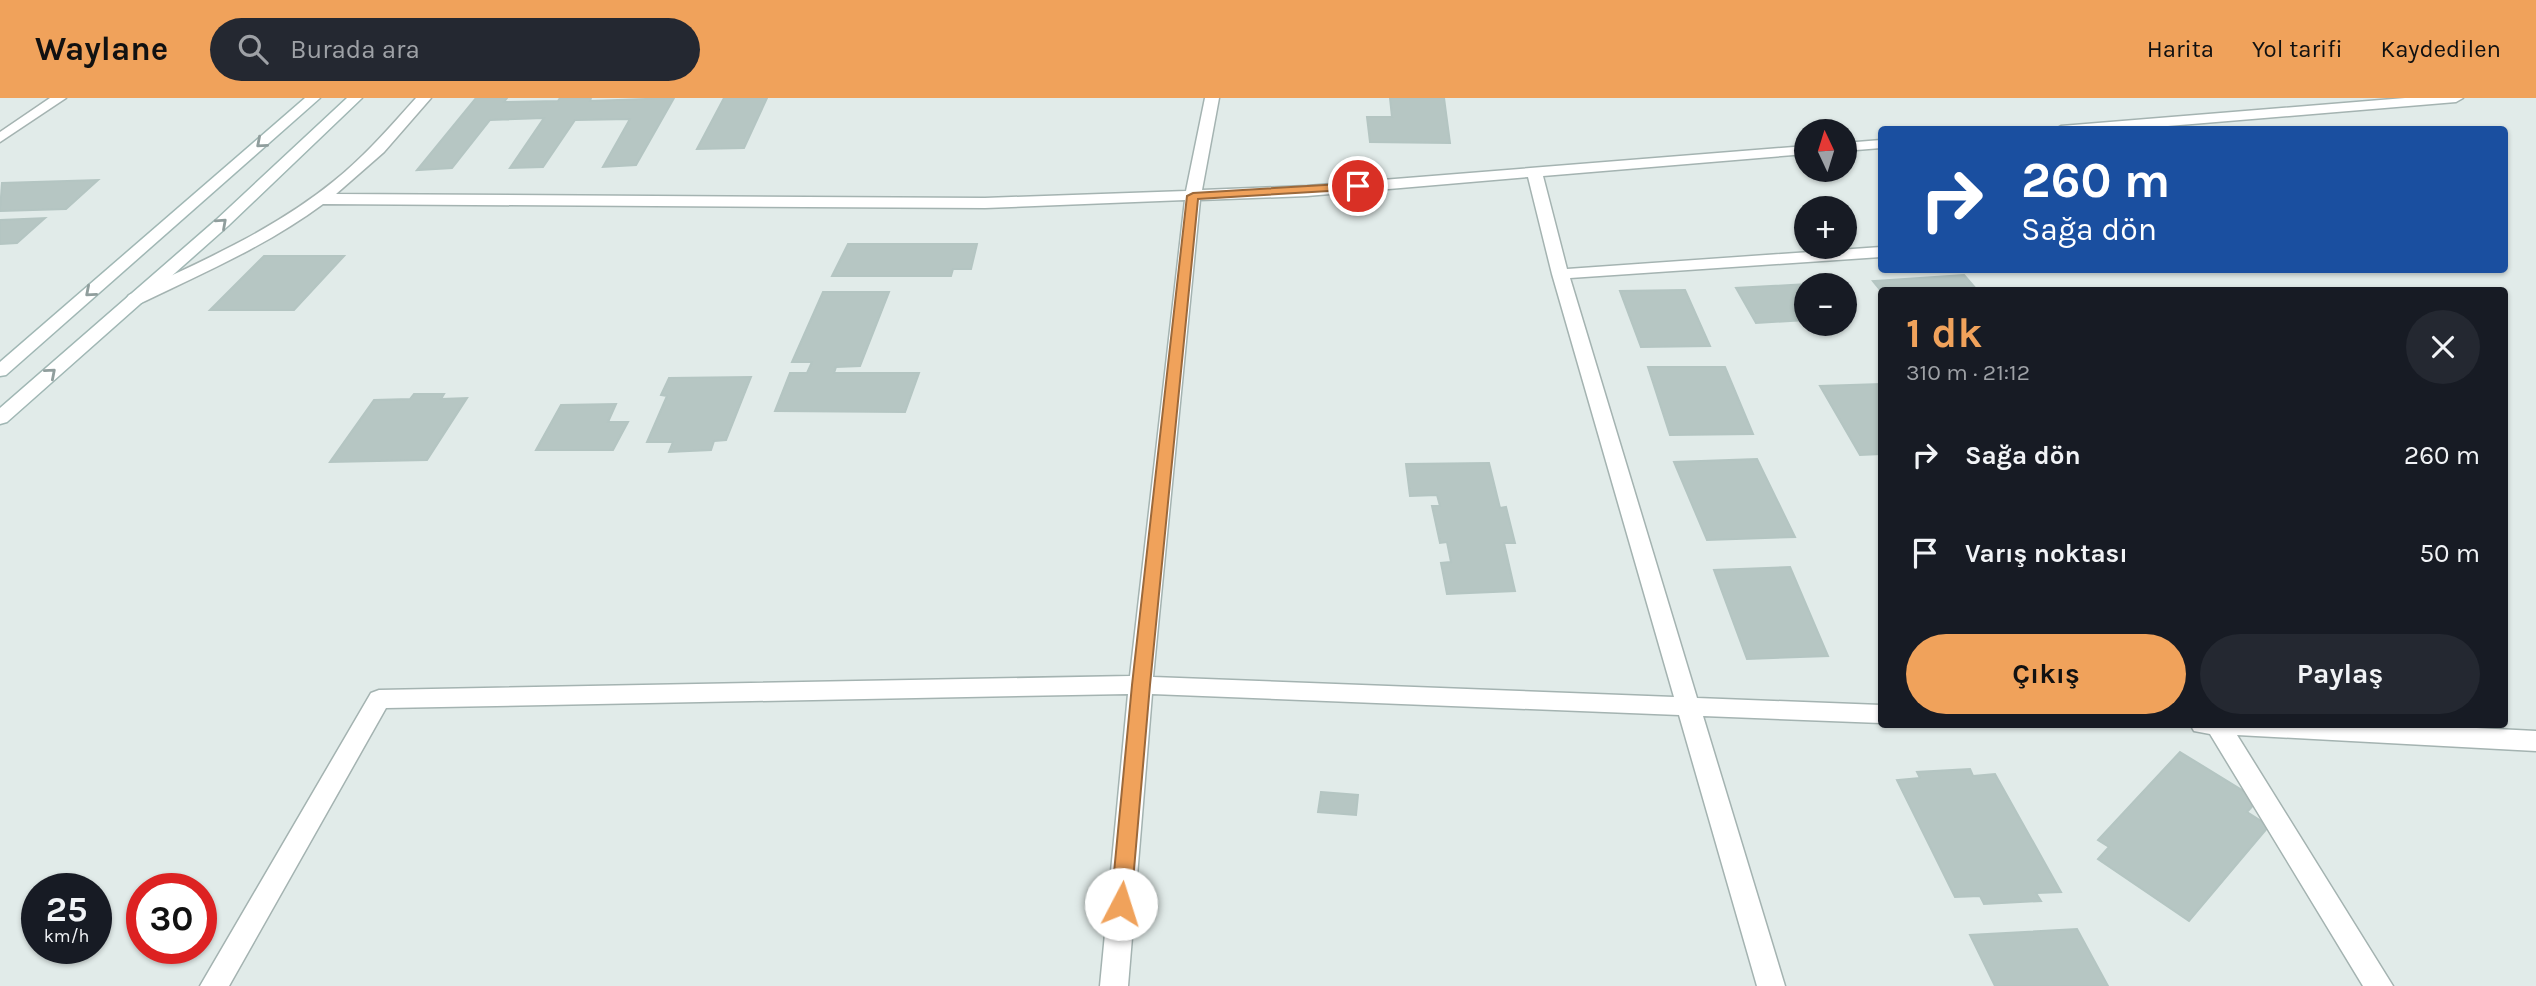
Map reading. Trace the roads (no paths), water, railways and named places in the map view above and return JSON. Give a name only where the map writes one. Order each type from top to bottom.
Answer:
[{"type":"street","points":[[0,138],[59,98]]},
{"type":"street","points":[[0,371],[313,98]]},
{"type":"street","points":[[0,418],[222,223],[355,98]]},
{"type":"street","points":[[135,299],[248,246],[318,199],[362,165],[424,98]]},
{"type":"street","points":[[1114,986],[1141,685],[1193,196],[1212,98]]},
{"type":"street","points":[[2110,126],[2456,98]]},
{"type":"street","points":[[1857,146],[1878,144]]},
{"type":"street","points":[[318,199],[985,203],[1307,191],[1794,151]]},
{"type":"street","points":[[1534,172],[1560,274],[1771,986]]},
{"type":"street","points":[[1560,274],[1878,252]]},
{"type":"street","points":[[214,986],[379,699],[1141,685],[1878,714]]},
{"type":"street","points":[[2219,728],[2379,986]]},
{"type":"street","points":[[2277,728],[2536,741]]}]
